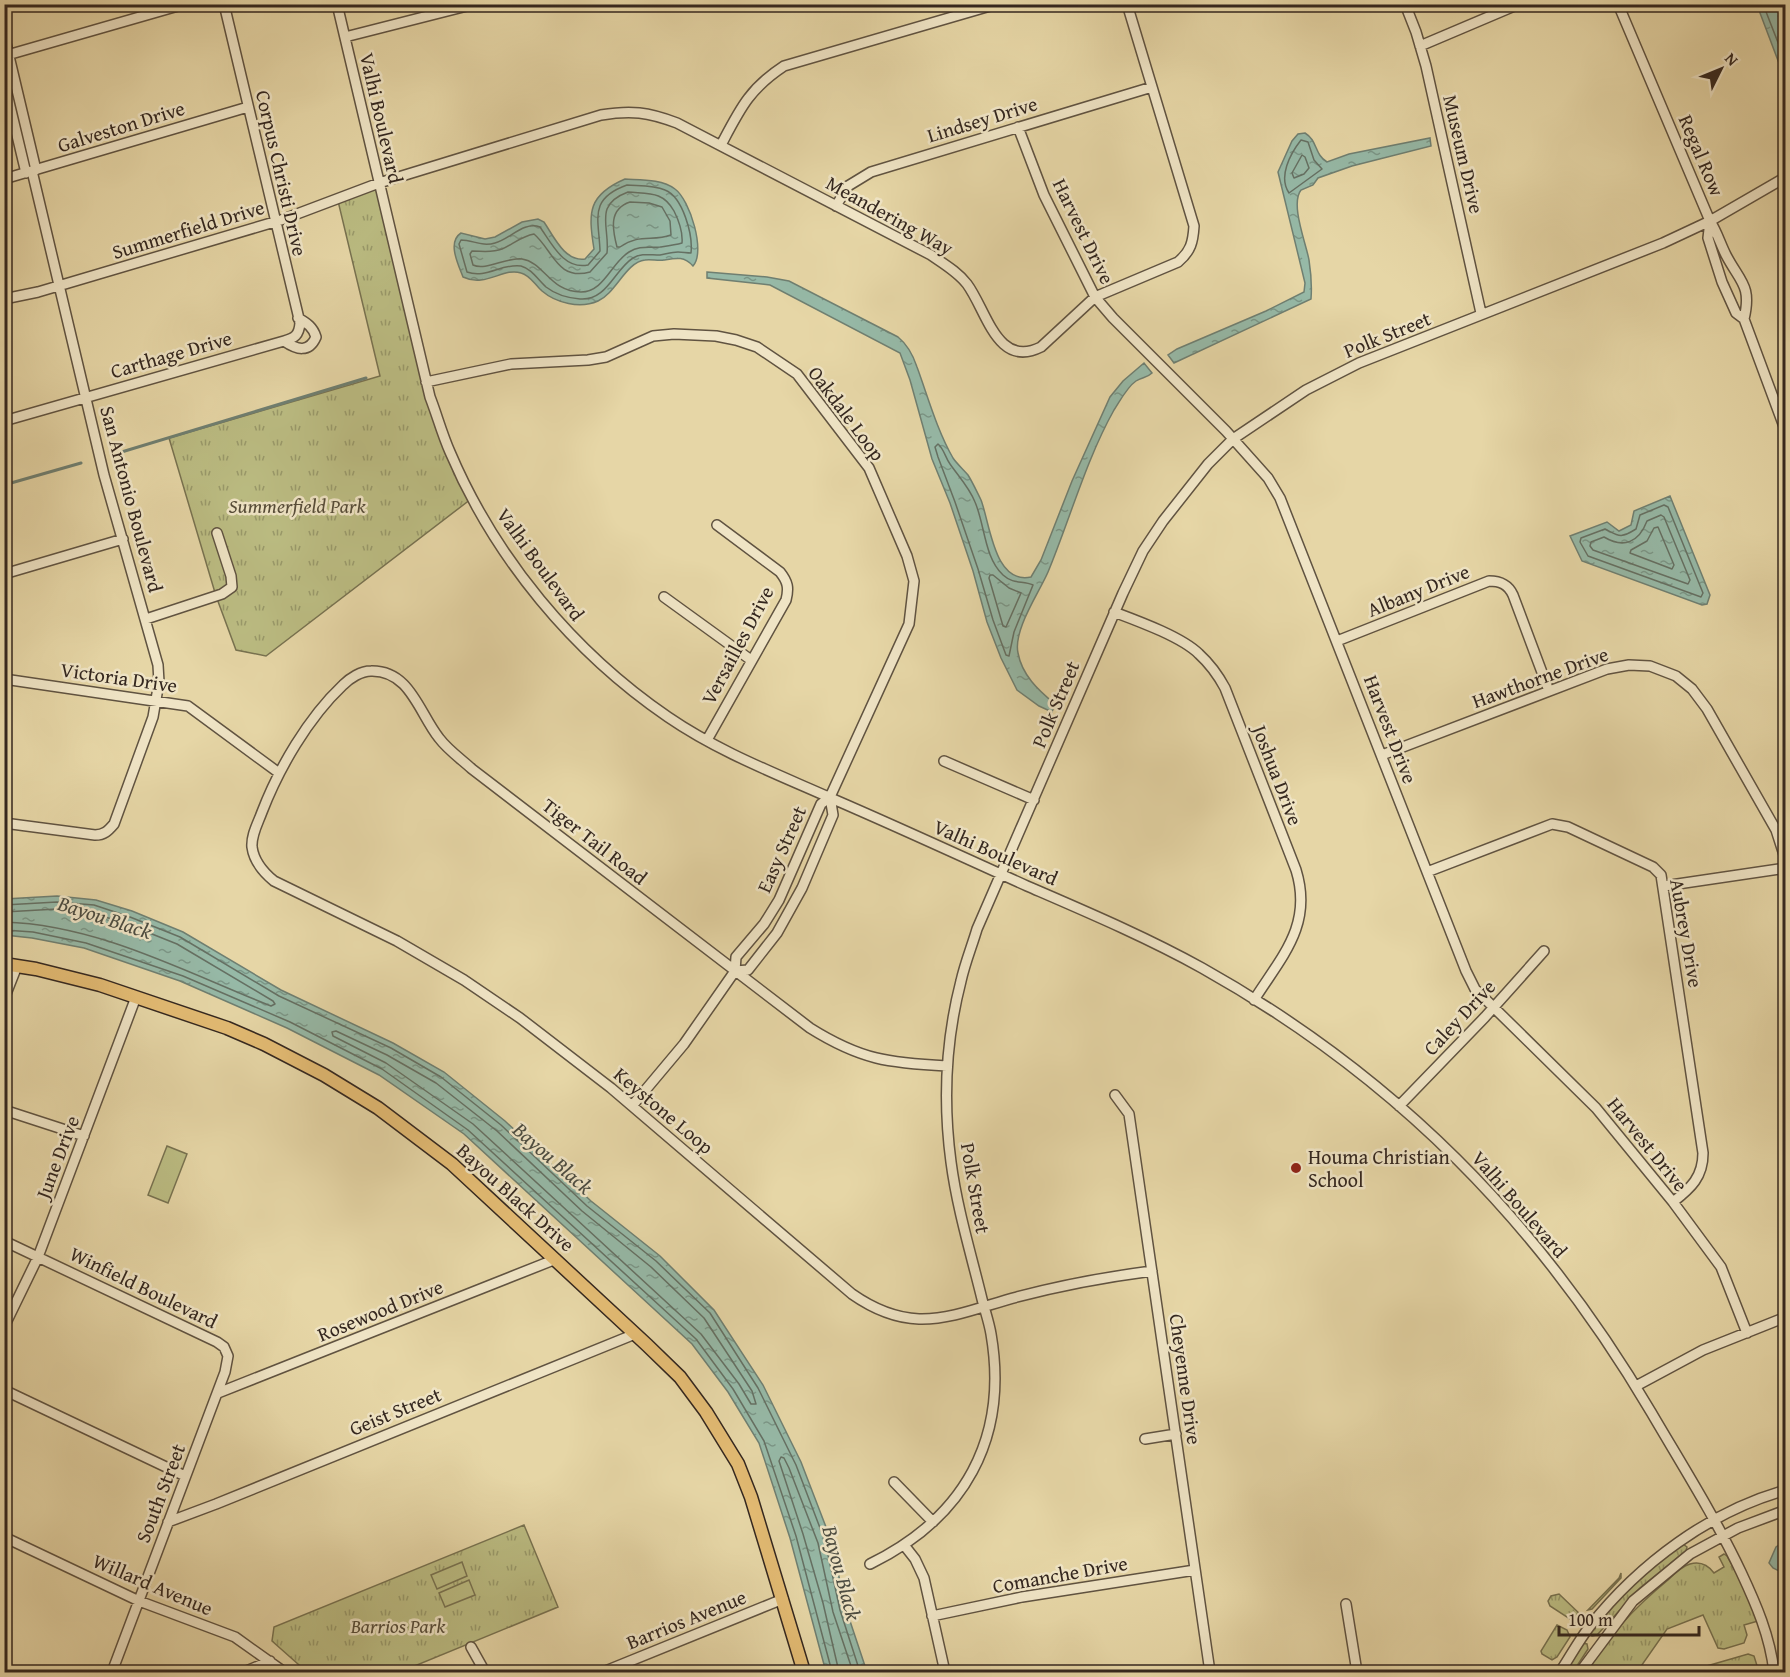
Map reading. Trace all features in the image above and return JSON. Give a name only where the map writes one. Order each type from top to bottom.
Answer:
[{"type":"main road","name":"Bayou Black Drive","points":[[11,965],[100,985],[227,1028],[264,1044],[314,1070],[378,1108],[452,1164],[680,1377],[706,1412],[738,1464],[751,1497],[804,1672]]},
{"type":"street","points":[[7,56],[185,4]]},
{"type":"street","name":"Corpus Christi Drive","points":[[224,4],[298,318]]},
{"type":"street","name":"Valhi Boulevard","points":[[337,4],[426,382],[449,451],[472,498],[506,553],[542,603],[575,639],[624,683],[672,720],[768,771],[1135,933],[1203,969],[1294,1024],[1351,1065],[1433,1135],[1473,1174],[1527,1233],[1604,1335],[1724,1536],[1761,1614],[1774,1672]]},
{"type":"street","points":[[345,37],[475,4]]},
{"type":"street","points":[[721,145],[746,99],[784,66],[997,4]]},
{"type":"street","name":"Meandering Way","points":[[379,183],[601,115],[616,112],[645,112],[721,145],[931,255],[960,276],[975,296],[996,336],[1008,349],[1025,352],[1041,347],[1095,297],[1178,262],[1188,253],[1193,241],[1194,226],[1127,4]]},
{"type":"street","name":"Museum Drive","points":[[1405,4],[1420,46],[1481,313]]},
{"type":"street","points":[[1420,46],[1519,4]]},
{"type":"street","name":"Regal Row","points":[[1618,4],[1710,221],[1726,255],[1743,283]]},
{"type":"street","name":"San Antonio Boulevard","points":[[4,35],[31,171],[85,398],[158,665],[159,682],[157,700],[114,824],[108,831],[95,835],[4,823]]},
{"type":"street","name":"San Antonio Boulevard","points":[[4,81],[31,171]]},
{"type":"street","name":"Lindsey Drive","points":[[836,206],[848,186],[871,172],[1152,87]]},
{"type":"street","name":"Galveston Drive","points":[[4,179],[248,106]]},
{"type":"street","name":"Harvest Drive","points":[[1018,127],[1044,195],[1095,297],[1233,439],[1268,478],[1280,498],[1470,980],[1481,997],[1596,1108],[1673,1202],[1721,1267],[1748,1333]]},
{"type":"street","name":"Polk Street","points":[[870,1564],[904,1545],[945,1511],[968,1481],[992,1419],[995,1358],[991,1331],[959,1208],[951,1161],[947,1114],[947,1066],[953,1020],[961,980],[977,929],[1114,612],[1143,551],[1163,521],[1208,464],[1233,439],[1306,390],[1346,370],[1481,313],[1550,289],[1663,243],[1710,221],[1785,177]]},
{"type":"street","name":"Summerfield Drive","points":[[4,298],[59,286],[276,222],[379,183]]},
{"type":"street","points":[[1710,221],[1708,238],[1725,290],[1736,313],[1744,319]]},
{"type":"street","points":[[1725,290],[1743,283],[1747,294],[1744,319],[1785,432]]},
{"type":"street","points":[[284,341],[295,337],[299,332],[298,318]]},
{"type":"street","name":"Carthage Drive","points":[[4,421],[284,341],[302,350],[308,348],[316,337],[314,330],[307,322],[298,318]]},
{"type":"street","name":"Oakdale Loop","points":[[426,382],[511,364],[606,357],[653,336],[674,334],[716,336],[758,347],[797,374],[869,468],[903,547],[914,581],[909,624],[830,797]]},
{"type":"street","name":"Versailles Drive","points":[[706,740],[786,600],[789,590],[787,580],[780,572],[717,525]]},
{"type":"street","points":[[146,619],[222,594],[232,587],[231,576],[217,533]]},
{"type":"street","points":[[4,574],[123,539]]},
{"type":"street","name":"Albany Drive","points":[[1338,641],[1489,581],[1496,581],[1508,586],[1511,591],[1549,691]]},
{"type":"street","points":[[664,597],[751,660]]},
{"type":"street","name":"Joshua Drive","points":[[1114,612],[1180,641],[1197,652],[1214,669],[1225,688],[1296,870],[1302,901],[1299,922],[1292,939],[1254,1000]]},
{"type":"street","name":"Hawthorne Drive","points":[[1382,755],[1607,669],[1629,665],[1659,669],[1685,682],[1707,709],[1780,838],[1785,861]]},
{"type":"street","name":"Tiger Tail Road","points":[[279,773],[314,720],[343,684],[359,673],[368,671],[394,676],[406,685],[438,738],[464,762],[810,1028],[836,1044],[868,1057],[888,1062],[947,1066]]},
{"type":"street","name":"Victoria Drive","points":[[4,679],[188,706],[279,773]]},
{"type":"street","points":[[944,761],[1034,800]]},
{"type":"street","name":"Keystone Loop","points":[[279,773],[253,834],[252,848],[263,872],[274,881],[397,941],[464,980],[558,1046],[867,1305],[890,1314],[919,1319],[942,1317],[1074,1282],[1152,1271]]},
{"type":"street","name":"Easy Street","points":[[632,1106],[684,1044],[735,971],[736,957],[764,924],[784,890],[821,804],[830,797],[833,815],[797,897],[777,933],[748,970],[735,971]]},
{"type":"street","name":"Aubrey Drive","points":[[1427,872],[1552,824],[1568,827],[1653,867],[1661,875],[1703,1153],[1701,1173],[1695,1183],[1673,1202]]},
{"type":"street","points":[[1664,886],[1785,868]]},
{"type":"street","points":[[784,890],[797,897]]},
{"type":"street","name":"Caley Drive","points":[[1399,1106],[1544,951]]},
{"type":"street","points":[[4,999],[11,965]]},
{"type":"street","name":"June Drive","points":[[4,1327],[38,1257],[136,997]]},
{"type":"street","name":"Cheyenne Drive","points":[[1115,1095],[1129,1114],[1210,1672]]},
{"type":"street","points":[[4,1110],[84,1136]]},
{"type":"street","name":"Winfield Boulevard","points":[[4,1241],[224,1347],[228,1356],[218,1394]]},
{"type":"street","name":"Rosewood Drive","points":[[218,1394],[555,1259]]},
{"type":"street","points":[[1636,1386],[1703,1350],[1785,1317]]},
{"type":"street","name":"Geist Street","points":[[168,1522],[635,1334]]},
{"type":"street","points":[[4,1390],[185,1476]]},
{"type":"street","name":"South Street","points":[[112,1672],[218,1394]]},
{"type":"street","points":[[1145,1439],[1176,1434]]},
{"type":"street","points":[[894,1482],[933,1522]]},
{"type":"street","points":[[1560,1672],[1590,1626],[1619,1592],[1666,1551],[1715,1520],[1785,1490]]},
{"type":"street","points":[[1580,1672],[1633,1601],[1690,1554],[1738,1528],[1785,1510]]},
{"type":"street","name":"Willard Avenue","points":[[4,1537],[138,1601],[235,1637],[284,1672]]},
{"type":"street","points":[[904,1545],[921,1568],[945,1672]]},
{"type":"street","name":"Comanche Drive","points":[[933,1616],[1022,1597],[1195,1570]]},
{"type":"street","name":"Barrios Avenue","points":[[603,1672],[783,1599]]},
{"type":"street","points":[[1346,1604],[1357,1672]]},
{"type":"street","points":[[471,1647],[485,1672]]},
{"type":"street","points":[[244,1672],[270,1661]]},
{"type":"green space","name":"Summerfield Park","points":[[377,184],[422,363],[471,499],[266,656],[236,650],[216,596],[169,438],[380,376],[338,201]]},
{"type":"green space","points":[[167,1146],[187,1154],[168,1203],[148,1195]]},
{"type":"green space","name":"Barrios Park","points":[[524,1525],[558,1607],[400,1672],[307,1672],[272,1641],[274,1627]]},
{"type":"green space","points":[[1683,1544],[1687,1547],[1686,1551],[1640,1588],[1597,1635],[1592,1636],[1590,1632],[1636,1580]]},
{"type":"green space","points":[[1724,1554],[1743,1585],[1758,1621],[1744,1625],[1747,1635],[1744,1643],[1724,1649],[1718,1648],[1703,1615],[1667,1629],[1637,1672],[1586,1672],[1623,1623],[1675,1573],[1687,1565],[1701,1563],[1714,1573],[1724,1567],[1719,1557]]},
{"type":"green space","points":[[462,1562],[467,1576],[437,1589],[431,1575]]},
{"type":"green space","points":[[1621,1573],[1621,1578],[1592,1609],[1588,1610],[1619,1578]]},
{"type":"green space","points":[[469,1580],[475,1595],[445,1607],[439,1593]]},
{"type":"green space","points":[[1559,1594],[1582,1616],[1582,1620],[1576,1623],[1550,1606],[1548,1601],[1551,1596]]},
{"type":"green space","points":[[1557,1625],[1567,1630],[1570,1637],[1557,1657],[1552,1660],[1541,1651]]},
{"type":"green space","points":[[1582,1643],[1587,1644],[1588,1649],[1573,1672],[1563,1672]]},
{"type":"green space","points":[[1748,1654],[1754,1656],[1759,1672],[1697,1672],[1700,1668]]},
{"type":"water","points":[[1757,5],[1785,5],[1785,79]]},
{"type":"water","points":[[1305,133],[1327,162],[1349,154],[1430,138],[1431,146],[1352,166],[1318,178],[1313,185],[1301,190],[1297,204],[1309,260],[1311,299],[1174,363],[1168,355],[1177,349],[1304,292],[1305,283],[1278,172],[1292,141],[1298,134]]},
{"type":"water","points":[[625,179],[664,183],[681,195],[691,215],[697,238],[697,259],[693,266],[680,258],[638,262],[604,297],[591,303],[576,305],[554,299],[521,273],[508,273],[479,280],[463,277],[456,260],[454,247],[461,233],[485,239],[495,237],[522,222],[538,219],[544,222],[566,253],[578,259],[585,259],[594,249],[591,215],[597,198],[604,191]]},
{"type":"water","points":[[707,272],[789,281],[902,340],[914,358],[947,447],[968,475],[981,500],[991,537],[1001,562],[1009,572],[1019,577],[1031,577],[1041,560],[1072,481],[1110,397],[1123,381],[1144,363],[1152,373],[1136,381],[1124,394],[1104,429],[1048,572],[1019,634],[1017,644],[1020,661],[1037,688],[1055,704],[1052,712],[1039,706],[1017,690],[1001,658],[987,622],[950,503],[932,459],[900,353],[770,285],[707,278]]},
{"type":"water","points":[[1670,496],[1710,595],[1707,604],[1702,605],[1582,561],[1570,536],[1607,522],[1619,531],[1631,525],[1634,511]]},
{"type":"water","name":"Bayou Black","points":[[57,896],[96,900],[132,911],[183,932],[281,990],[393,1043],[444,1072],[505,1121],[591,1201],[660,1256],[714,1310],[763,1385],[801,1462],[831,1540],[846,1609],[867,1672],[826,1672],[790,1538],[759,1443],[728,1392],[692,1344],[464,1134],[379,1075],[287,1028],[180,981],[84,948],[5,935],[5,899]]},
{"type":"water","points":[[1785,1541],[1785,1574],[1773,1568],[1769,1563],[1776,1547]]},
{"type":"waterway","points":[[115,454],[366,378]]},
{"type":"waterway","points":[[4,485],[81,463]]},
{"type":"place","name":"Houma Christian School","points":[[1296,1168]]}]
